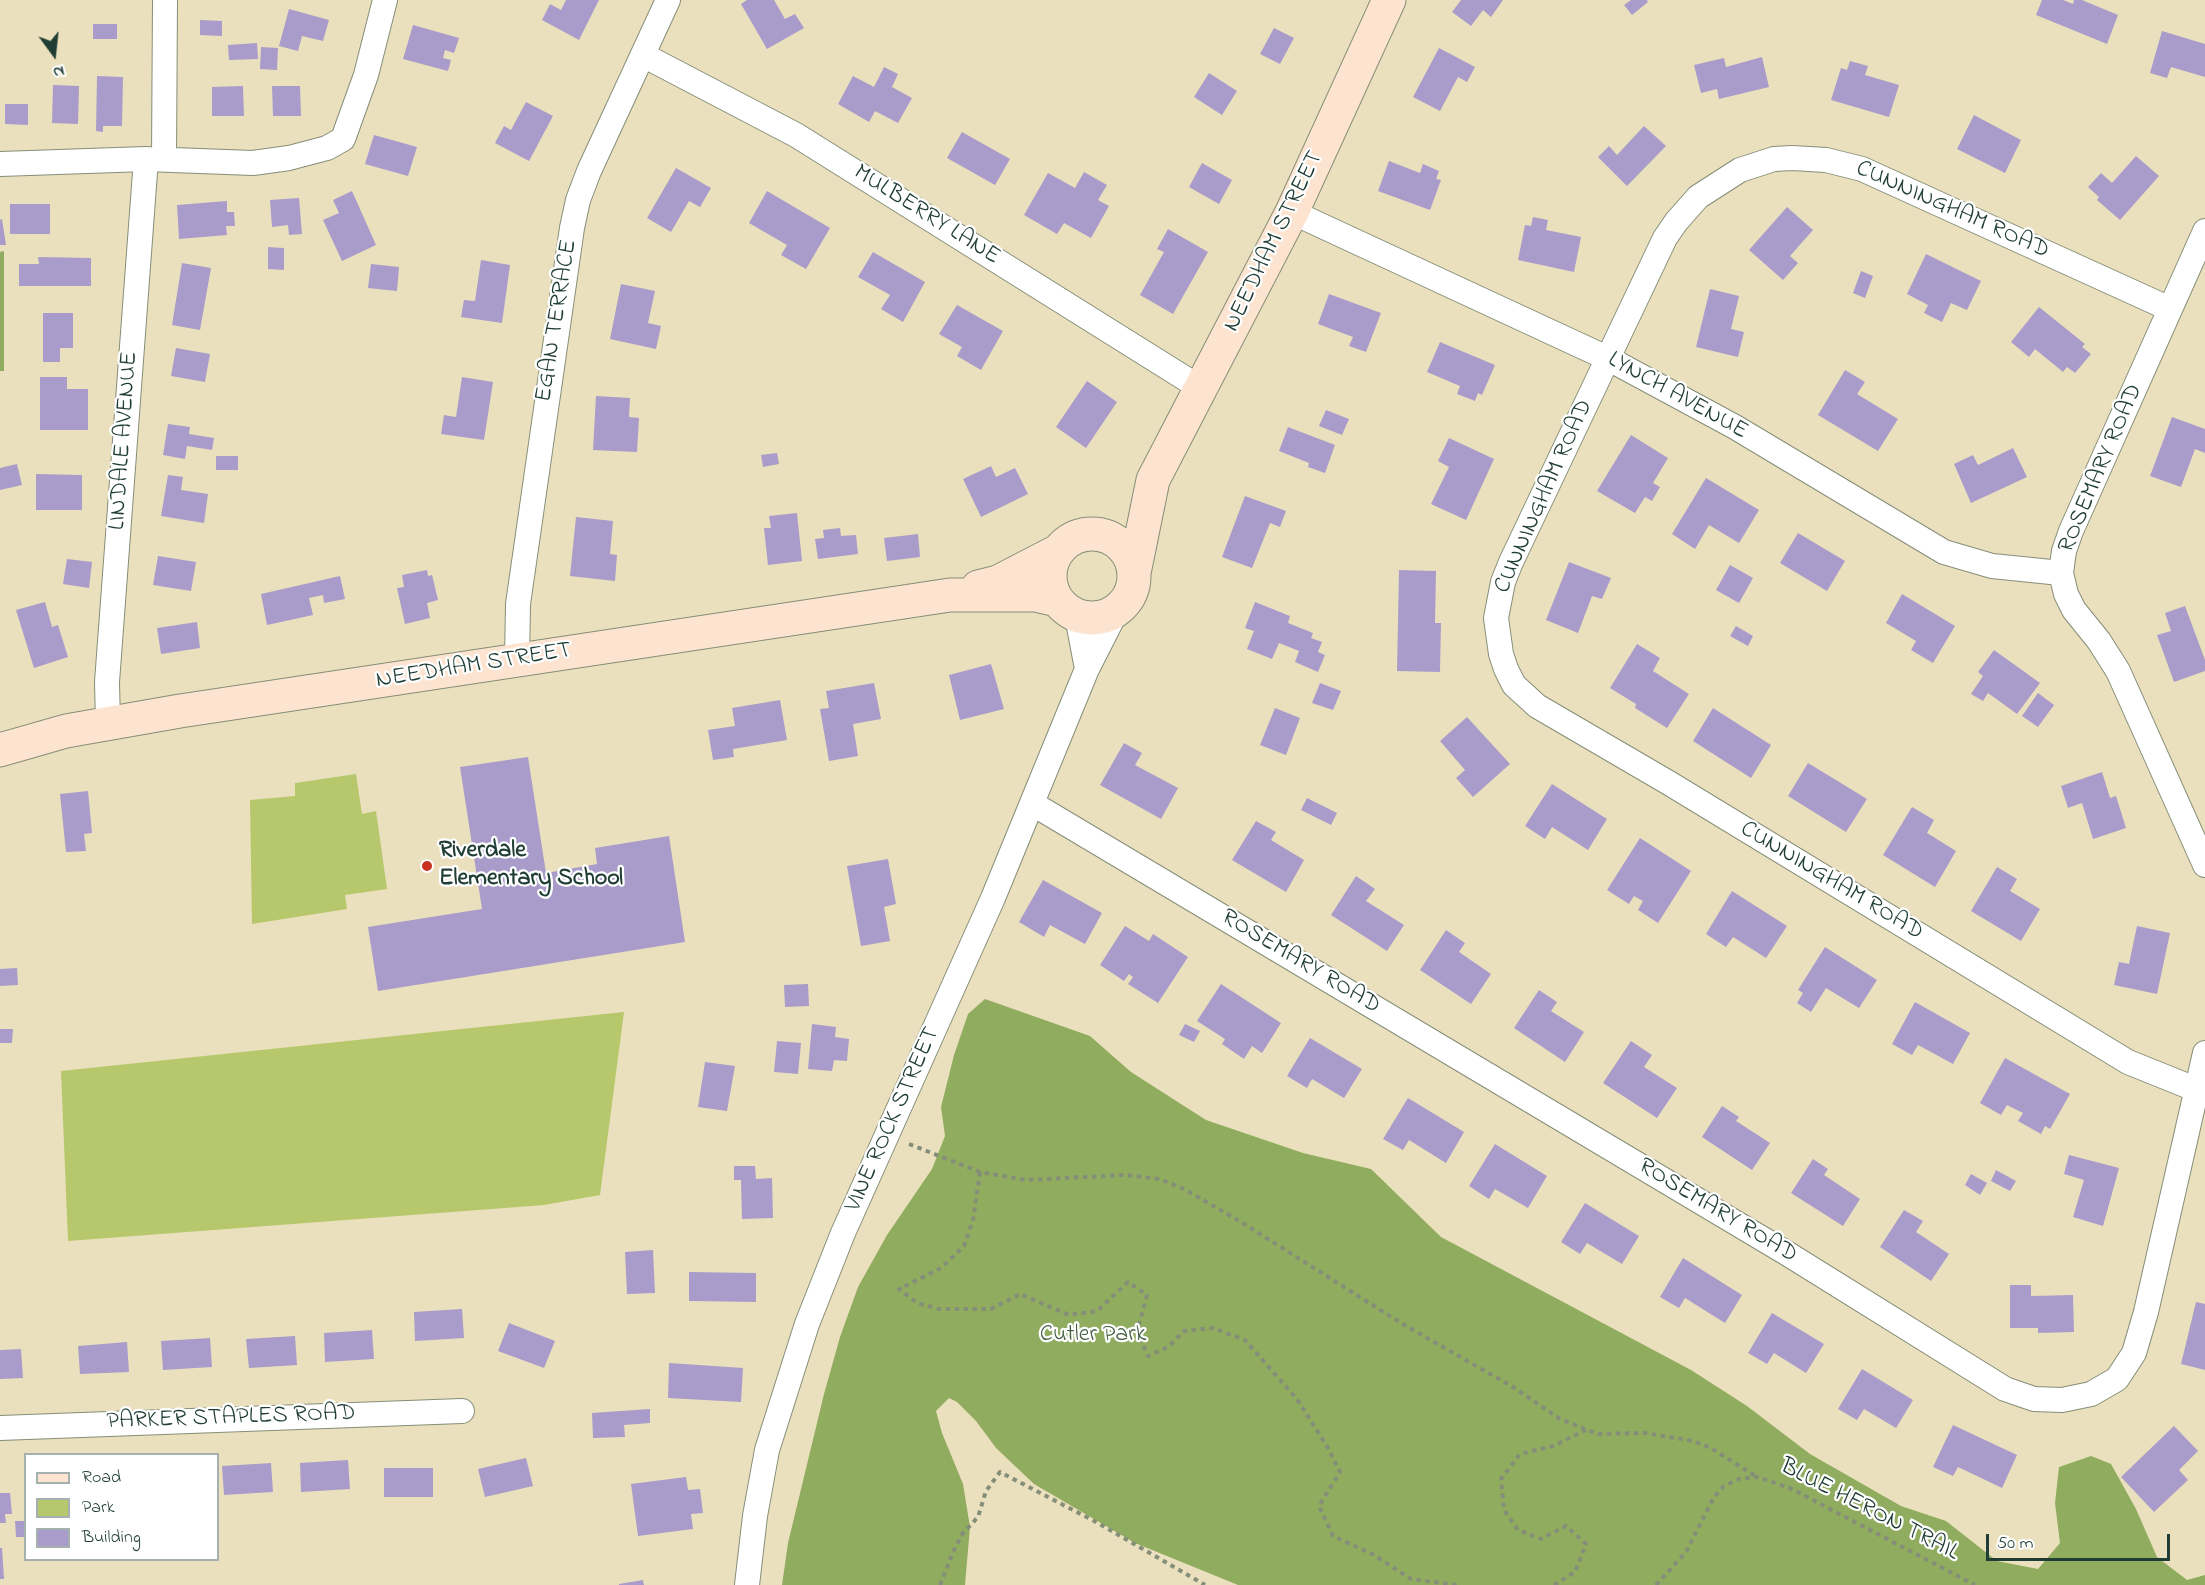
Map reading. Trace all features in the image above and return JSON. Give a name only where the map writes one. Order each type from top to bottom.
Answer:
[{"type":"main road","name":"NEEDHAM STREET","points":[[1134,573],[1153,480],[1292,212],[1389,0]]},
{"type":"main road","name":"NEEDHAM STREET","points":[[1096,533],[1116,517],[1153,480]]},
{"type":"main road","points":[[1096,533],[1108,536],[1126,550],[1134,573],[1133,587],[1127,600],[1117,610],[1104,616],[1090,618],[1067,608],[1049,576],[1056,552],[1073,537],[1096,533]]},
{"type":"main road","name":"NEEDHAM STREET","points":[[0,750],[36,738],[108,723],[950,595],[998,582],[1056,552]]},
{"type":"main road","name":"NEEDHAM STREET","points":[[950,595],[1013,593],[1035,595],[1067,608]]},
{"type":"street","name":"LINDALE AVENUE","points":[[108,723],[108,670],[155,159],[165,0]]},
{"type":"street","points":[[0,164],[155,159],[253,163],[327,148],[343,139],[366,75],[386,0]]},
{"type":"street","name":"EGAN TERRACE","points":[[517,660],[518,604],[572,228],[589,171],[668,0]]},
{"type":"street","name":"MULBERRY LANE","points":[[643,55],[796,135],[1202,388]]},
{"type":"street","name":"CUNNINGHAM ROAD","points":[[2170,309],[1872,173],[1826,160],[1783,159],[1758,164],[1725,178],[1698,197],[1681,216],[1656,255],[1503,582],[1496,618],[1501,654],[1514,685],[1537,706],[1669,783],[2128,1062],[2195,1089]]},
{"type":"street","name":"LYNCH AVENUE","points":[[1292,212],[1609,359],[1735,427],[1944,552],[1992,566],[2061,573]]},
{"type":"street","name":"ROSEMARY ROAD","points":[[2205,231],[2108,453],[2071,531],[2064,551],[2061,573],[2066,594],[2074,610],[2104,648],[2118,671],[2205,865]]},
{"type":"street","points":[[1067,608],[1087,669]]},
{"type":"street","name":"VINE ROCK STREET","points":[[747,1585],[757,1505],[780,1401],[807,1324],[843,1233],[1033,804],[1087,669],[1117,610]]},
{"type":"street","name":"ROSEMARY ROAD","points":[[1033,804],[1788,1254],[2019,1395],[2047,1400],[2077,1398],[2106,1386],[2126,1368],[2137,1344],[2146,1312],[2205,1053]]},
{"type":"street","name":"PARKER STAPLES ROAD","points":[[0,1428],[462,1410]]},
{"type":"path","points":[[888,1135],[980,1172],[1026,1180],[1125,1175],[1169,1183],[1249,1227],[1401,1323],[1514,1387],[1551,1414],[1607,1436],[1645,1433],[1693,1441],[1711,1448],[1757,1477]]},
{"type":"path","points":[[980,1172],[973,1220],[964,1246],[941,1268],[899,1289],[917,1303],[939,1309],[991,1309],[1020,1294],[1069,1315],[1097,1311],[1128,1282],[1147,1295],[1137,1332],[1148,1356],[1168,1347],[1184,1331],[1213,1328],[1245,1340],[1296,1399],[1328,1448],[1340,1472],[1319,1506],[1333,1536],[1374,1555],[1411,1579],[1457,1585]]},
{"type":"path","points":[[1554,1585],[1575,1572],[1586,1544],[1566,1526],[1541,1539],[1518,1530],[1504,1510],[1501,1479],[1520,1454],[1553,1446],[1587,1430]]},
{"type":"path","points":[[940,1585],[963,1533],[978,1516],[986,1491],[1000,1473],[1088,1518],[1205,1585]]},
{"type":"path","name":"BLUE HERON TRAIL","points":[[1656,1585],[1686,1552],[1714,1497],[1724,1486],[1739,1479],[1757,1477],[1790,1488],[1975,1585]]},
{"type":"green space","points":[[4,251],[4,371],[0,371],[0,252]]},
{"type":"green space","points":[[356,774],[362,814],[376,811],[387,889],[345,895],[347,909],[252,924],[250,800],[295,796],[295,783]]},
{"type":"green space","name":"Cutler Park","points":[[985,999],[1090,1036],[1131,1072],[1206,1120],[1303,1153],[1371,1169],[1441,1237],[1691,1370],[1747,1406],[1810,1454],[1901,1506],[1946,1521],[1997,1561],[2038,1569],[2060,1543],[2055,1503],[2059,1467],[2091,1456],[2111,1464],[2136,1509],[2157,1557],[2187,1580],[2205,1575],[2205,1585],[1238,1585],[1135,1543],[1034,1484],[996,1448],[976,1421],[957,1402],[949,1398],[936,1411],[942,1433],[963,1484],[970,1527],[965,1585],[782,1585],[788,1543],[840,1337],[858,1287],[887,1235],[932,1169],[945,1136],[941,1107],[954,1055],[968,1014]]},
{"type":"green space","points":[[624,1012],[600,1195],[544,1205],[68,1241],[61,1071]]},
{"type":"building","points":[[566,0],[599,0],[579,40],[542,20],[550,4],[561,10]]},
{"type":"building","points":[[747,0],[774,0],[785,19],[795,14],[804,28],[767,49],[741,4]]},
{"type":"building","points":[[1461,0],[1503,0],[1491,17],[1483,10],[1471,26],[1452,12]]},
{"type":"building","points":[[1631,0],[1647,0],[1648,2],[1632,15],[1624,5]]},
{"type":"building","points":[[2042,0],[2063,0],[2073,4],[2074,0],[2082,0],[2118,15],[2107,44],[2036,15]]},
{"type":"building","points":[[289,9],[329,20],[323,41],[302,36],[298,51],[279,46]]},
{"type":"building","points":[[200,20],[222,21],[222,36],[200,35]]},
{"type":"building","points":[[93,24],[117,24],[117,39],[93,39]]},
{"type":"building","points":[[413,25],[459,38],[454,53],[445,50],[443,58],[451,60],[448,71],[403,59]]},
{"type":"building","points":[[1274,28],[1294,38],[1280,64],[1260,54]]},
{"type":"building","points":[[2162,31],[2205,44],[2205,77],[2171,67],[2167,78],[2150,73]]},
{"type":"building","points":[[257,43],[258,59],[229,60],[228,45]]},
{"type":"building","points":[[261,47],[278,48],[277,70],[260,69]]},
{"type":"building","points":[[1439,48],[1475,67],[1467,82],[1458,77],[1440,111],[1413,97]]},
{"type":"building","points":[[1762,57],[1769,87],[1719,99],[1717,89],[1701,93],[1694,65],[1724,58],[1726,67]]},
{"type":"building","points":[[1850,61],[1868,66],[1865,75],[1899,85],[1889,117],[1831,100],[1841,68],[1847,70]]},
{"type":"building","points":[[884,67],[898,74],[892,87],[912,98],[898,123],[875,111],[869,122],[838,104],[853,76],[874,87]]},
{"type":"building","points":[[1209,73],[1237,91],[1222,115],[1194,97]]},
{"type":"building","points":[[97,76],[123,77],[122,126],[103,126],[103,132],[96,131]]},
{"type":"building","points":[[53,85],[79,86],[78,124],[52,123]]},
{"type":"building","points":[[243,86],[244,116],[212,116],[212,87]]},
{"type":"building","points":[[272,86],[300,86],[301,116],[273,116]]},
{"type":"building","points":[[526,102],[553,116],[529,161],[495,143],[504,126],[511,130]]},
{"type":"building","points":[[5,104],[28,104],[28,125],[5,124]]},
{"type":"building","points":[[1974,115],[2021,140],[2005,173],[1957,149]]},
{"type":"building","points":[[1644,126],[1666,146],[1627,186],[1598,157],[1609,146],[1617,155]]},
{"type":"building","points":[[962,132],[1010,159],[995,185],[947,158]]},
{"type":"building","points":[[374,135],[417,147],[408,176],[365,164]]},
{"type":"building","points":[[2136,156],[2159,176],[2120,220],[2097,200],[2099,197],[2088,187],[2101,173],[2112,183]]},
{"type":"building","points":[[1389,161],[1420,173],[1423,164],[1439,171],[1436,179],[1441,180],[1430,210],[1378,191]]},
{"type":"building","points":[[1202,163],[1232,180],[1219,204],[1189,187]]},
{"type":"building","points":[[676,168],[711,188],[700,207],[689,201],[671,232],[647,218]]},
{"type":"building","points":[[1084,172],[1107,185],[1098,200],[1109,206],[1091,238],[1064,223],[1057,234],[1024,215],[1048,173],[1075,188]]},
{"type":"building","points":[[352,191],[376,245],[342,261],[323,220],[339,213],[333,200]]},
{"type":"building","points":[[767,191],[830,228],[806,269],[781,255],[787,245],[749,223]]},
{"type":"building","points":[[299,198],[302,234],[289,235],[288,225],[272,227],[270,200]]},
{"type":"building","points":[[227,201],[227,212],[234,212],[235,226],[226,226],[227,235],[179,239],[177,205]]},
{"type":"building","points":[[10,204],[50,204],[50,234],[10,234]]},
{"type":"building","points":[[1787,207],[1813,230],[1790,256],[1798,263],[1783,280],[1749,250]]},
{"type":"building","points":[[1533,217],[1548,220],[1546,230],[1581,237],[1574,272],[1518,260],[1525,225],[1531,226]]},
{"type":"building","points":[[2,219],[6,245],[0,245],[0,220]]},
{"type":"building","points":[[1168,229],[1208,252],[1173,314],[1140,295],[1164,252],[1157,249]]},
{"type":"building","points":[[268,247],[284,248],[284,270],[268,269]]},
{"type":"building","points":[[873,252],[925,282],[903,322],[881,309],[890,295],[858,277]]},
{"type":"building","points":[[1926,254],[1981,281],[1967,310],[1951,303],[1942,322],[1924,313],[1928,305],[1907,294]]},
{"type":"building","points":[[38,257],[91,258],[91,286],[19,286],[19,264],[39,264]]},
{"type":"building","points":[[481,260],[510,265],[502,323],[461,317],[464,300],[475,301]]},
{"type":"building","points":[[182,263],[211,268],[200,330],[172,325]]},
{"type":"building","points":[[371,264],[399,267],[397,291],[368,288]]},
{"type":"building","points":[[1861,271],[1873,276],[1865,298],[1853,293]]},
{"type":"building","points":[[621,284],[655,291],[648,323],[661,326],[656,349],[610,339]]},
{"type":"building","points":[[1710,289],[1739,296],[1731,329],[1744,332],[1738,357],[1696,347]]},
{"type":"building","points":[[1329,294],[1381,313],[1366,352],[1349,346],[1353,337],[1318,324]]},
{"type":"building","points":[[957,305],[1003,331],[981,370],[957,356],[962,347],[939,334]]},
{"type":"building","points":[[2039,307],[2085,344],[2082,347],[2091,354],[2075,373],[2067,367],[2063,372],[2035,349],[2029,357],[2011,342]]},
{"type":"building","points":[[43,313],[73,313],[73,348],[60,348],[60,362],[43,362]]},
{"type":"building","points":[[1440,342],[1495,365],[1482,395],[1478,393],[1475,401],[1457,394],[1460,386],[1427,372]]},
{"type":"building","points":[[176,348],[210,354],[205,382],[171,376]]},
{"type":"building","points":[[1845,370],[1865,382],[1857,394],[1898,419],[1878,451],[1818,415]]},
{"type":"building","points":[[40,377],[67,377],[67,389],[88,389],[88,430],[40,430]]},
{"type":"building","points":[[462,377],[493,382],[484,440],[441,434],[444,415],[456,417]]},
{"type":"building","points":[[1087,381],[1117,402],[1086,448],[1056,427]]},
{"type":"building","points":[[596,396],[630,398],[629,417],[639,418],[637,452],[593,450]]},
{"type":"building","points":[[1326,410],[1349,419],[1342,435],[1319,426]]},
{"type":"building","points":[[2172,417],[2205,429],[2205,453],[2195,449],[2181,487],[2150,476]]},
{"type":"building","points":[[168,424],[190,427],[189,434],[214,438],[212,450],[187,446],[185,459],[163,455]]},
{"type":"building","points":[[1288,427],[1335,445],[1325,473],[1308,467],[1309,463],[1279,451]]},
{"type":"building","points":[[1631,435],[1668,458],[1653,483],[1660,487],[1652,501],[1645,497],[1635,513],[1597,491]]},
{"type":"building","points":[[1449,438],[1494,459],[1466,520],[1431,504],[1449,467],[1438,461]]},
{"type":"building","points":[[2013,448],[2027,477],[1971,503],[1954,464],[1973,455],[1978,465]]},
{"type":"building","points":[[777,453],[779,464],[763,467],[761,455]]},
{"type":"building","points":[[216,456],[238,456],[238,470],[216,470]]},
{"type":"building","points":[[17,464],[22,485],[0,490],[0,468]]},
{"type":"building","points":[[991,466],[996,477],[1015,468],[1028,494],[981,517],[963,479]]},
{"type":"building","points":[[36,474],[82,475],[82,510],[36,510]]},
{"type":"building","points":[[168,475],[183,477],[181,490],[208,494],[204,523],[161,516]]},
{"type":"building","points":[[1706,478],[1759,510],[1739,543],[1709,525],[1695,549],[1672,534]]},
{"type":"building","points":[[1245,496],[1286,511],[1280,527],[1270,523],[1252,568],[1222,557]]},
{"type":"building","points":[[797,513],[802,561],[768,565],[764,528],[771,528],[769,516]]},
{"type":"building","points":[[576,517],[613,521],[610,554],[617,555],[615,581],[570,576]]},
{"type":"building","points":[[840,528],[841,536],[856,535],[858,554],[818,559],[815,539],[824,538],[823,530]]},
{"type":"building","points":[[1798,533],[1845,561],[1827,591],[1780,563]]},
{"type":"building","points":[[918,534],[920,557],[887,561],[884,538]]},
{"type":"building","points":[[158,556],[196,562],[191,591],[153,585]]},
{"type":"building","points":[[67,559],[92,562],[89,588],[63,584]]},
{"type":"building","points":[[1569,562],[1611,578],[1602,599],[1592,596],[1578,633],[1546,620]]},
{"type":"building","points":[[1730,565],[1753,578],[1739,603],[1716,590]]},
{"type":"building","points":[[427,570],[428,576],[432,575],[438,600],[427,603],[430,618],[405,624],[397,588],[404,587],[402,575]]},
{"type":"building","points":[[1399,570],[1436,571],[1435,623],[1441,623],[1440,672],[1397,671]]},
{"type":"building","points":[[340,576],[345,599],[324,603],[323,595],[309,598],[313,615],[267,625],[261,594]]},
{"type":"building","points":[[1902,594],[1955,626],[1933,663],[1911,650],[1916,641],[1886,623]]},
{"type":"building","points":[[45,602],[52,627],[58,625],[68,657],[34,668],[16,610]]},
{"type":"building","points":[[1255,602],[1290,616],[1288,623],[1313,633],[1311,638],[1322,642],[1318,652],[1325,655],[1318,672],[1295,662],[1299,651],[1279,643],[1272,659],[1247,649],[1254,631],[1245,628]]},
{"type":"building","points":[[2185,606],[2205,660],[2205,671],[2174,682],[2157,635],[2171,631],[2165,613]]},
{"type":"building","points":[[197,622],[200,648],[161,654],[157,628]]},
{"type":"building","points":[[1736,626],[1753,636],[1748,646],[1730,636]]},
{"type":"building","points":[[1637,644],[1660,658],[1653,671],[1689,694],[1667,728],[1635,708],[1636,704],[1610,688]]},
{"type":"building","points":[[1994,650],[2040,683],[2017,714],[1988,693],[1983,701],[1971,694],[1983,676],[1978,672]]},
{"type":"building","points":[[991,664],[1004,709],[960,720],[949,675]]},
{"type":"building","points":[[874,683],[881,719],[853,724],[858,756],[829,761],[820,709],[829,708],[826,691]]},
{"type":"building","points":[[1320,683],[1341,691],[1333,710],[1312,703]]},
{"type":"building","points":[[2038,693],[2054,705],[2038,727],[2022,716]]},
{"type":"building","points":[[780,700],[787,740],[733,749],[734,757],[713,760],[708,730],[735,726],[732,708]]},
{"type":"building","points":[[1275,708],[1300,718],[1286,755],[1260,745]]},
{"type":"building","points":[[1713,708],[1771,745],[1751,778],[1693,741]]},
{"type":"building","points":[[1467,717],[1510,764],[1473,797],[1456,778],[1465,770],[1440,741]]},
{"type":"building","points":[[1124,743],[1142,753],[1135,765],[1178,788],[1161,819],[1100,785]]},
{"type":"building","points":[[528,757],[546,873],[597,864],[595,848],[669,836],[685,942],[378,991],[368,927],[482,909],[460,767]]},
{"type":"building","points":[[1808,763],[1867,799],[1846,832],[1788,796]]},
{"type":"building","points":[[2102,772],[2110,798],[2116,796],[2126,828],[2093,839],[2082,803],[2068,808],[2061,786]]},
{"type":"building","points":[[1552,784],[1607,819],[1588,850],[1552,827],[1545,839],[1525,826]]},
{"type":"building","points":[[88,791],[92,833],[84,834],[86,851],[66,852],[60,794]]},
{"type":"building","points":[[1307,798],[1337,813],[1331,825],[1301,810]]},
{"type":"building","points":[[1912,807],[1934,820],[1927,833],[1956,851],[1935,887],[1883,855]]},
{"type":"building","points":[[1256,821],[1276,832],[1271,840],[1304,860],[1286,892],[1232,860]]},
{"type":"building","points":[[1640,838],[1691,871],[1658,923],[1638,910],[1643,901],[1634,896],[1629,904],[1607,890]]},
{"type":"building","points":[[888,859],[896,904],[884,907],[890,941],[861,946],[847,866]]},
{"type":"building","points":[[1997,867],[2017,879],[2010,891],[2040,909],[2021,941],[1971,911]]},
{"type":"building","points":[[1356,876],[1375,889],[1366,901],[1404,925],[1387,951],[1331,915]]},
{"type":"building","points":[[1043,880],[1102,913],[1085,944],[1050,925],[1044,937],[1019,922]]},
{"type":"building","points":[[1732,891],[1787,926],[1766,958],[1733,937],[1726,947],[1706,934]]},
{"type":"building","points":[[1125,926],[1149,941],[1153,934],[1188,957],[1158,1003],[1128,984],[1133,977],[1129,974],[1124,981],[1100,965]]},
{"type":"building","points":[[2137,926],[2170,933],[2157,994],[2114,985],[2119,962],[2129,964]]},
{"type":"building","points":[[1446,930],[1465,943],[1459,952],[1491,974],[1471,1004],[1420,970]]},
{"type":"building","points":[[1825,947],[1877,980],[1859,1008],[1826,988],[1811,1012],[1797,1003],[1803,993],[1798,990]]},
{"type":"building","points":[[17,968],[18,985],[0,986],[0,969]]},
{"type":"building","points":[[808,984],[809,1006],[785,1007],[784,985]]},
{"type":"building","points":[[1221,984],[1281,1023],[1262,1053],[1252,1046],[1244,1059],[1222,1044],[1225,1039],[1197,1021]]},
{"type":"building","points":[[1539,990],[1557,1002],[1551,1011],[1584,1032],[1565,1062],[1514,1028]]},
{"type":"building","points":[[1915,1002],[1970,1033],[1953,1064],[1918,1045],[1912,1055],[1892,1044]]},
{"type":"building","points":[[812,1024],[836,1027],[835,1037],[849,1039],[847,1061],[834,1060],[832,1071],[808,1069]]},
{"type":"building","points":[[1185,1024],[1200,1031],[1194,1042],[1179,1035]]},
{"type":"building","points":[[0,1029],[13,1029],[12,1043],[0,1043]]},
{"type":"building","points":[[1310,1038],[1362,1069],[1344,1098],[1312,1079],[1307,1088],[1287,1076]]},
{"type":"building","points":[[777,1041],[801,1043],[798,1074],[774,1072]]},
{"type":"building","points":[[1631,1041],[1652,1055],[1644,1067],[1677,1088],[1657,1118],[1603,1083]]},
{"type":"building","points":[[2005,1058],[2070,1094],[2050,1129],[2045,1126],[2041,1134],[2018,1121],[2023,1113],[2007,1105],[2001,1115],[1980,1103]]},
{"type":"building","points":[[705,1062],[735,1066],[727,1111],[698,1107]]},
{"type":"building","points":[[1408,1098],[1464,1132],[1446,1163],[1409,1140],[1403,1150],[1383,1139]]},
{"type":"building","points":[[1722,1106],[1739,1117],[1736,1121],[1770,1143],[1752,1170],[1702,1137]]},
{"type":"building","points":[[1495,1144],[1547,1176],[1528,1208],[1495,1189],[1489,1199],[1469,1186]]},
{"type":"building","points":[[2069,1155],[2119,1168],[2103,1226],[2073,1217],[2084,1180],[2064,1174]]},
{"type":"building","points":[[1813,1159],[1828,1169],[1824,1175],[1860,1199],[1843,1226],[1791,1193]]},
{"type":"building","points":[[734,1166],[755,1166],[756,1179],[772,1178],[773,1218],[742,1219],[741,1180],[734,1180]]},
{"type":"building","points":[[1996,1170],[2016,1181],[2010,1191],[1991,1181]]},
{"type":"building","points":[[1971,1174],[1987,1183],[1980,1195],[1965,1185]]},
{"type":"building","points":[[1585,1203],[1639,1236],[1622,1264],[1587,1243],[1580,1254],[1561,1242]]},
{"type":"building","points":[[1904,1210],[1923,1221],[1916,1232],[1949,1254],[1931,1281],[1880,1247]]},
{"type":"building","points":[[653,1250],[655,1293],[627,1294],[625,1252]]},
{"type":"building","points":[[1683,1258],[1742,1295],[1725,1323],[1685,1298],[1679,1308],[1660,1297]]},
{"type":"building","points":[[689,1272],[756,1273],[756,1302],[689,1301]]},
{"type":"building","points":[[2010,1285],[2031,1285],[2031,1296],[2073,1295],[2074,1332],[2038,1333],[2038,1328],[2010,1328]]},
{"type":"building","points":[[2196,1302],[2205,1304],[2205,1370],[2181,1364]]},
{"type":"building","points":[[462,1309],[464,1338],[415,1341],[414,1312]]},
{"type":"building","points":[[1772,1313],[1824,1344],[1806,1373],[1774,1353],[1767,1364],[1748,1353]]},
{"type":"building","points":[[509,1323],[555,1341],[544,1368],[498,1351]]},
{"type":"building","points":[[372,1330],[374,1359],[325,1362],[324,1333]]},
{"type":"building","points":[[295,1336],[297,1365],[249,1368],[246,1339]]},
{"type":"building","points":[[210,1338],[212,1367],[163,1370],[161,1341]]},
{"type":"building","points":[[127,1342],[129,1372],[80,1374],[78,1346]]},
{"type":"building","points":[[21,1349],[23,1378],[0,1379],[0,1350]]},
{"type":"building","points":[[669,1363],[743,1368],[741,1402],[668,1398]]},
{"type":"building","points":[[1862,1369],[1913,1400],[1896,1428],[1864,1409],[1857,1420],[1838,1409]]},
{"type":"building","points":[[650,1409],[650,1423],[624,1425],[625,1437],[593,1438],[592,1413]]},
{"type":"building","points":[[1953,1425],[2017,1455],[2002,1488],[1958,1467],[1953,1476],[1933,1467]]},
{"type":"building","points":[[2174,1426],[2198,1451],[2179,1470],[2188,1480],[2154,1512],[2121,1477]]},
{"type":"building","points":[[526,1458],[533,1486],[485,1497],[478,1469]]},
{"type":"building","points":[[348,1460],[350,1489],[301,1492],[300,1463]]},
{"type":"building","points":[[271,1463],[273,1492],[224,1495],[222,1466]]},
{"type":"building","points":[[384,1468],[433,1468],[433,1497],[384,1497]]},
{"type":"building","points":[[686,1477],[688,1490],[700,1489],[703,1513],[691,1514],[693,1529],[638,1536],[631,1484]]},
{"type":"building","points":[[0,1493],[10,1493],[12,1514],[5,1514],[6,1523],[0,1523]]},
{"type":"building","points":[[15,1521],[24,1521],[24,1537],[16,1537]]},
{"type":"building","points":[[0,1548],[2,1548],[4,1579],[0,1579]]},
{"type":"building","points":[[643,1580],[644,1585],[619,1585],[619,1584]]},
{"type":"place","name":"Riverdale Elementary School","points":[[427,866]]}]
